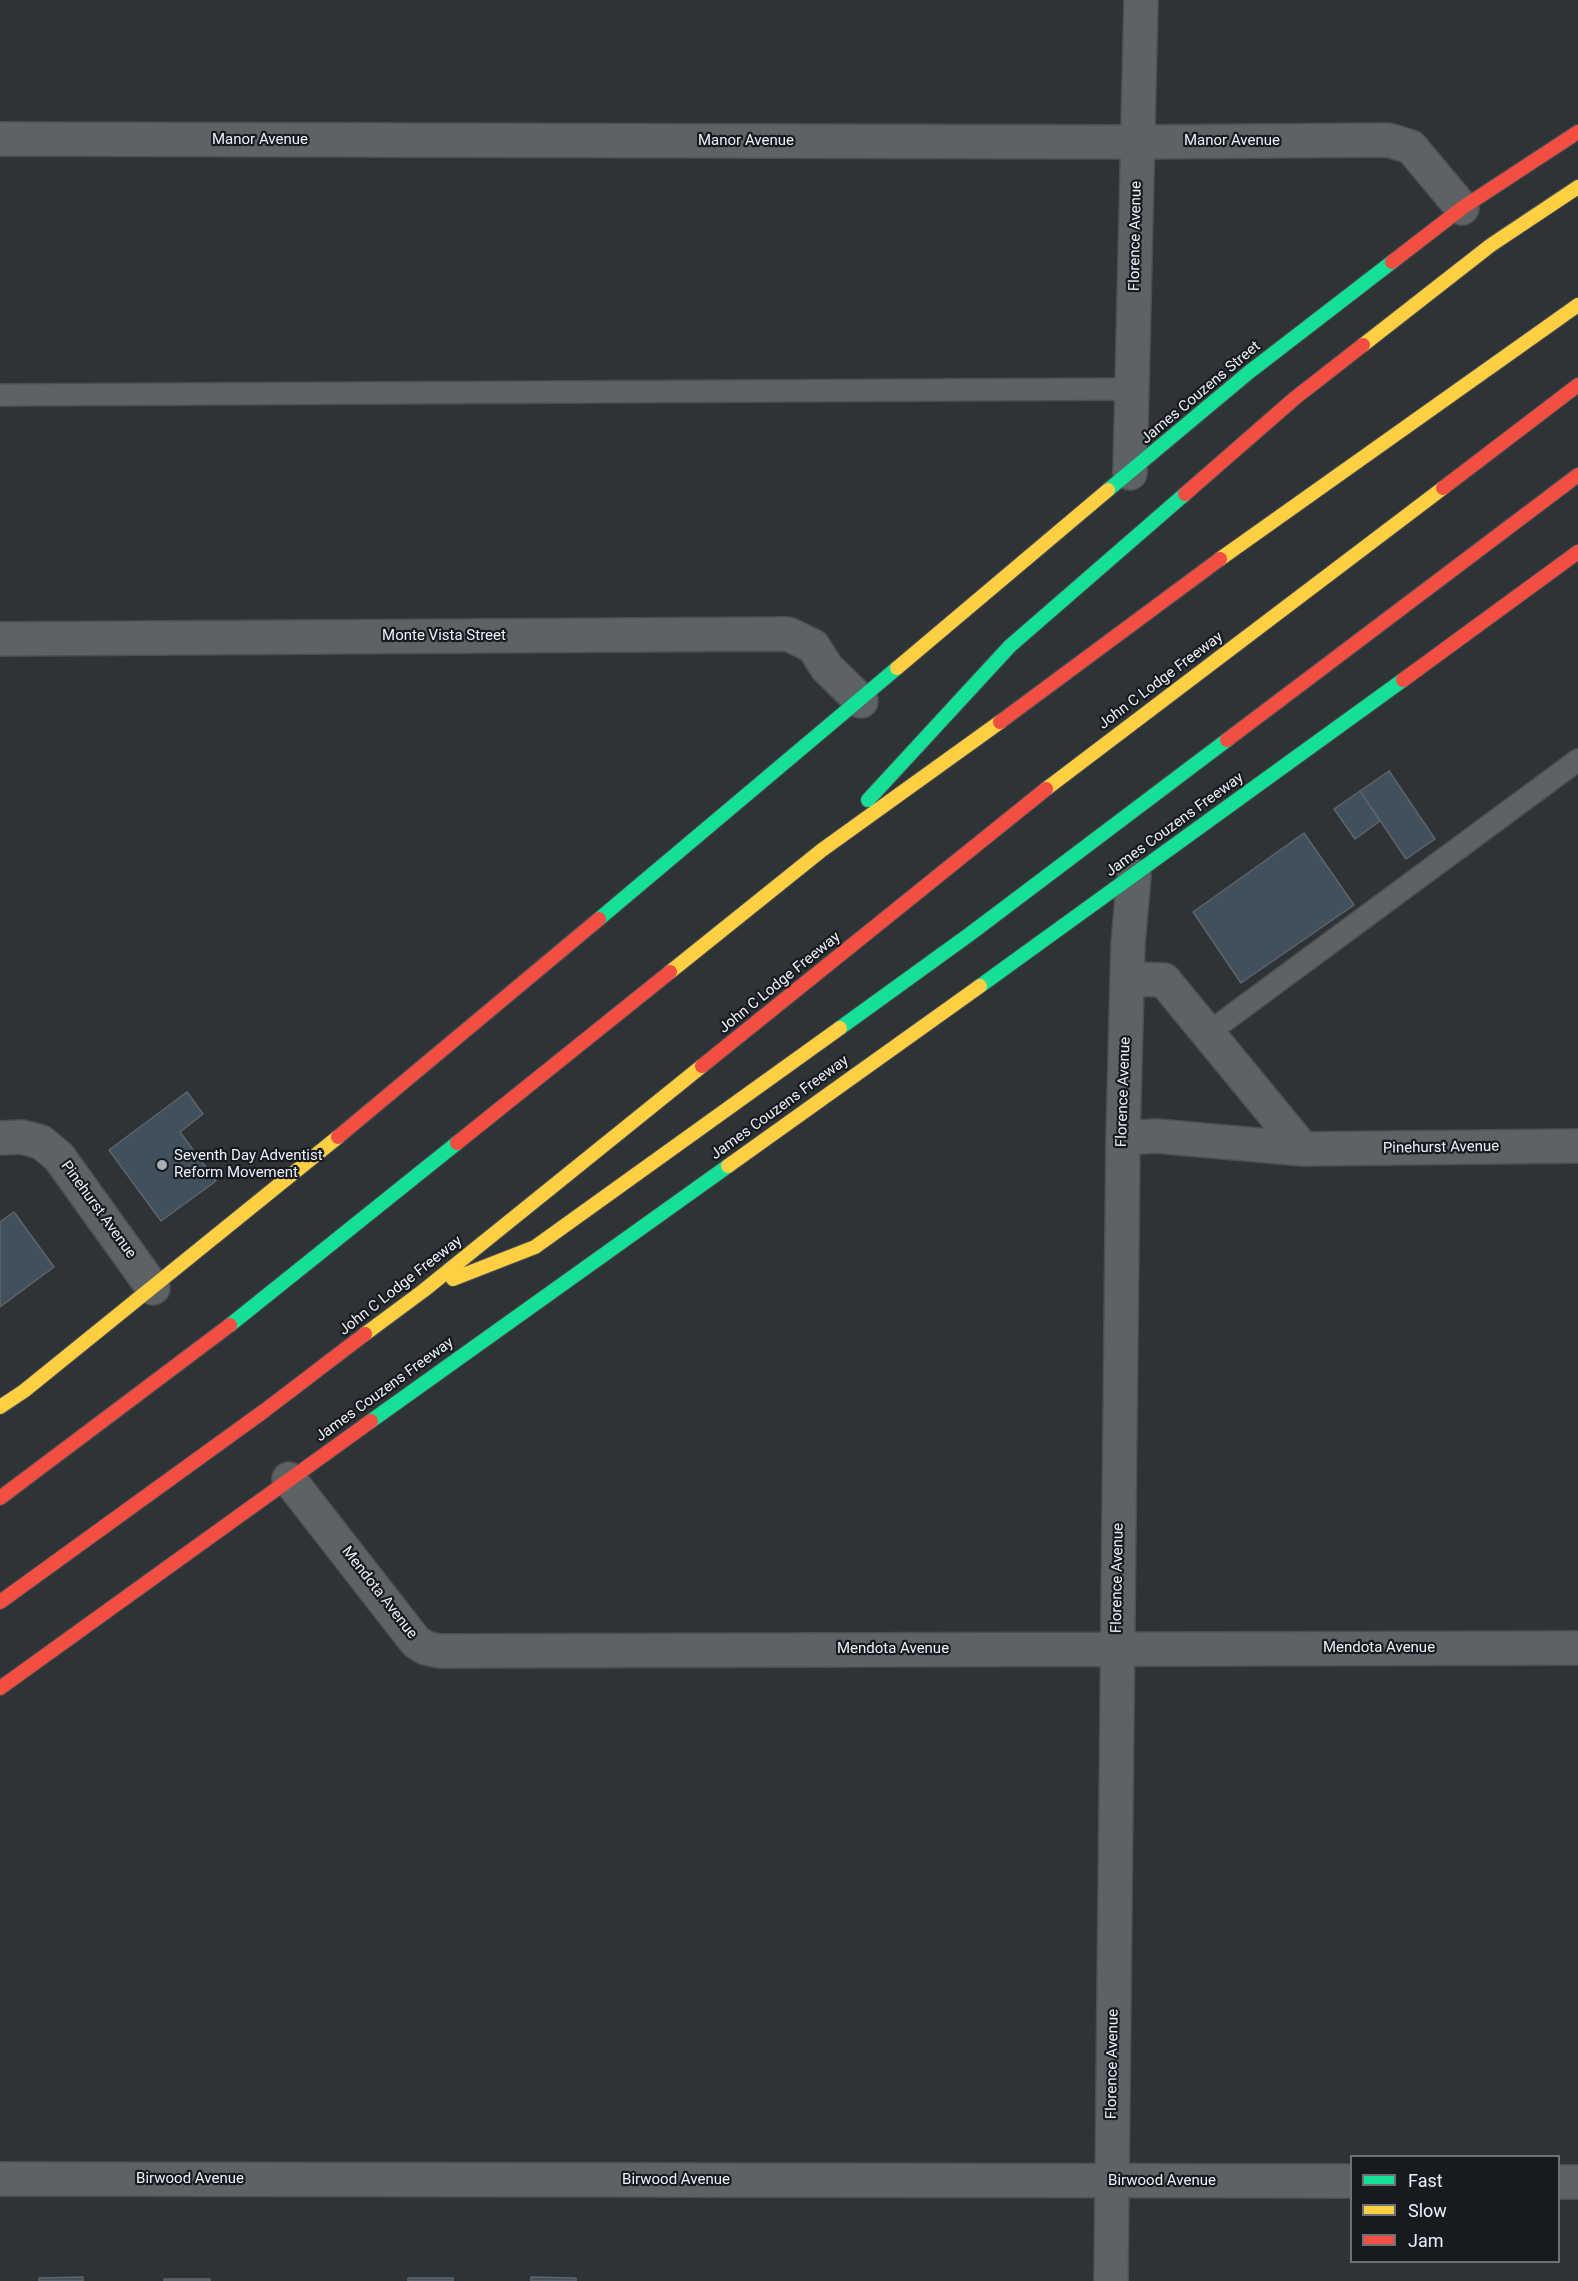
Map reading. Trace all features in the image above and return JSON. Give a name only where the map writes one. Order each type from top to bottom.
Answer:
[{"type":"main road","name":"James Couzens Street","points":[[861,700],[1248,373],[1462,208],[1578,132]]},
{"type":"main road","points":[[822,850],[1010,646],[1296,398],[1491,245],[1578,187]]},
{"type":"main road","points":[[0,1498],[199,1350],[822,850],[1034,698],[1210,566],[1578,305]]},
{"type":"main road","name":"John C Lodge Freeway","points":[[0,1602],[264,1412],[423,1291],[1045,790],[1578,386]]},
{"type":"main road","points":[[423,1291],[535,1247],[825,1041],[1578,475]]},
{"type":"main road","name":"James Couzens Freeway","points":[[0,1688],[1134,876],[1578,552]]},
{"type":"main road","points":[[0,1407],[24,1391],[296,1173],[861,700]]},
{"type":"street","name":"Florence Avenue","points":[[1130,473],[1141,0]]},
{"type":"street","name":"Manor Avenue","points":[[0,139],[1138,142],[1388,140],[1411,147],[1462,208]]},
{"type":"street","name":"Monte Vista Street","points":[[0,639],[788,634],[813,646],[827,668],[861,700]]},
{"type":"street","name":"Florence Avenue","points":[[1111,2281],[1123,1138],[1134,876]]},
{"type":"street","points":[[1128,979],[1164,980],[1303,1149]]},
{"type":"street","name":"Pinehurst Avenue","points":[[1123,1138],[1155,1136],[1303,1149],[1578,1146]]},
{"type":"street","name":"Pinehurst Avenue","points":[[0,1138],[22,1137],[41,1142],[59,1157],[153,1288]]},
{"type":"street","name":"Mendota Avenue","points":[[289,1479],[416,1642],[426,1648],[439,1651],[1578,1648]]},
{"type":"street","name":"Birwood Avenue","points":[[0,2179],[1350,2181]]},
{"type":"street","points":[[1560,2182],[1578,2182]]},
{"type":"lane","points":[[0,395],[1132,389]]},
{"type":"lane","points":[[1208,1033],[1578,760]]},
{"type":"building","points":[[1389,771],[1435,839],[1406,859],[1360,791]]},
{"type":"building","points":[[1360,791],[1380,821],[1355,839],[1334,809]]},
{"type":"building","points":[[1304,833],[1354,905],[1241,983],[1193,912]]},
{"type":"building","name":"Seventh Day Adventist Reform Movement","points":[[187,1092],[203,1114],[180,1132],[216,1181],[161,1221],[109,1150]]},
{"type":"building","points":[[14,1212],[54,1267],[0,1307],[0,1222]]},
{"type":"building","points":[[83,2277],[83,2281],[39,2281],[39,2278]]},
{"type":"building","points":[[531,2277],[576,2278],[576,2281],[531,2281]]},
{"type":"building","points":[[408,2278],[453,2278],[453,2281],[408,2281]]},
{"type":"building","points":[[164,2279],[210,2279],[210,2281],[164,2281]]},
{"type":"traffic: fast","points":[[1108,490],[1248,373],[1392,262]]},
{"type":"traffic: fast","points":[[868,800],[1010,646],[1185,494]]},
{"type":"traffic: fast","points":[[599,919],[897,668]]},
{"type":"traffic: fast","points":[[980,986],[1403,680]]},
{"type":"traffic: fast","points":[[840,1028],[970,934],[1227,740]]},
{"type":"traffic: fast","points":[[230,1325],[457,1143]]},
{"type":"traffic: fast","points":[[371,1421],[728,1166]]},
{"type":"traffic: slow","points":[[1363,345],[1491,245],[1578,187]]},
{"type":"traffic: slow","points":[[1220,559],[1578,305]]},
{"type":"traffic: slow","points":[[1046,789],[1443,488]]},
{"type":"traffic: slow","points":[[897,668],[1108,490]]},
{"type":"traffic: slow","points":[[670,972],[822,850],[1000,722]]},
{"type":"traffic: slow","points":[[728,1166],[980,986]]},
{"type":"traffic: slow","points":[[453,1279],[535,1247],[840,1028]]},
{"type":"traffic: slow","points":[[365,1334],[423,1291],[702,1066]]},
{"type":"traffic: slow","points":[[0,1407],[24,1391],[338,1137]]},
{"type":"traffic: jam","points":[[1392,262],[1462,208],[1578,132]]},
{"type":"traffic: jam","points":[[1185,494],[1295,398],[1363,345]]},
{"type":"traffic: jam","points":[[1443,488],[1578,385]]},
{"type":"traffic: jam","points":[[1227,740],[1578,475]]},
{"type":"traffic: jam","points":[[1403,680],[1578,552]]},
{"type":"traffic: jam","points":[[1000,722],[1220,559]]},
{"type":"traffic: jam","points":[[702,1066],[1046,789]]},
{"type":"traffic: jam","points":[[338,1137],[599,919]]},
{"type":"traffic: jam","points":[[457,1143],[670,972]]},
{"type":"traffic: jam","points":[[0,1498],[230,1325]]},
{"type":"traffic: jam","points":[[0,1602],[264,1411],[365,1334]]},
{"type":"traffic: jam","points":[[0,1688],[371,1421]]},
{"type":"place","name":"Seventh Day Adventist Reform Movement","points":[[162,1165]]}]
